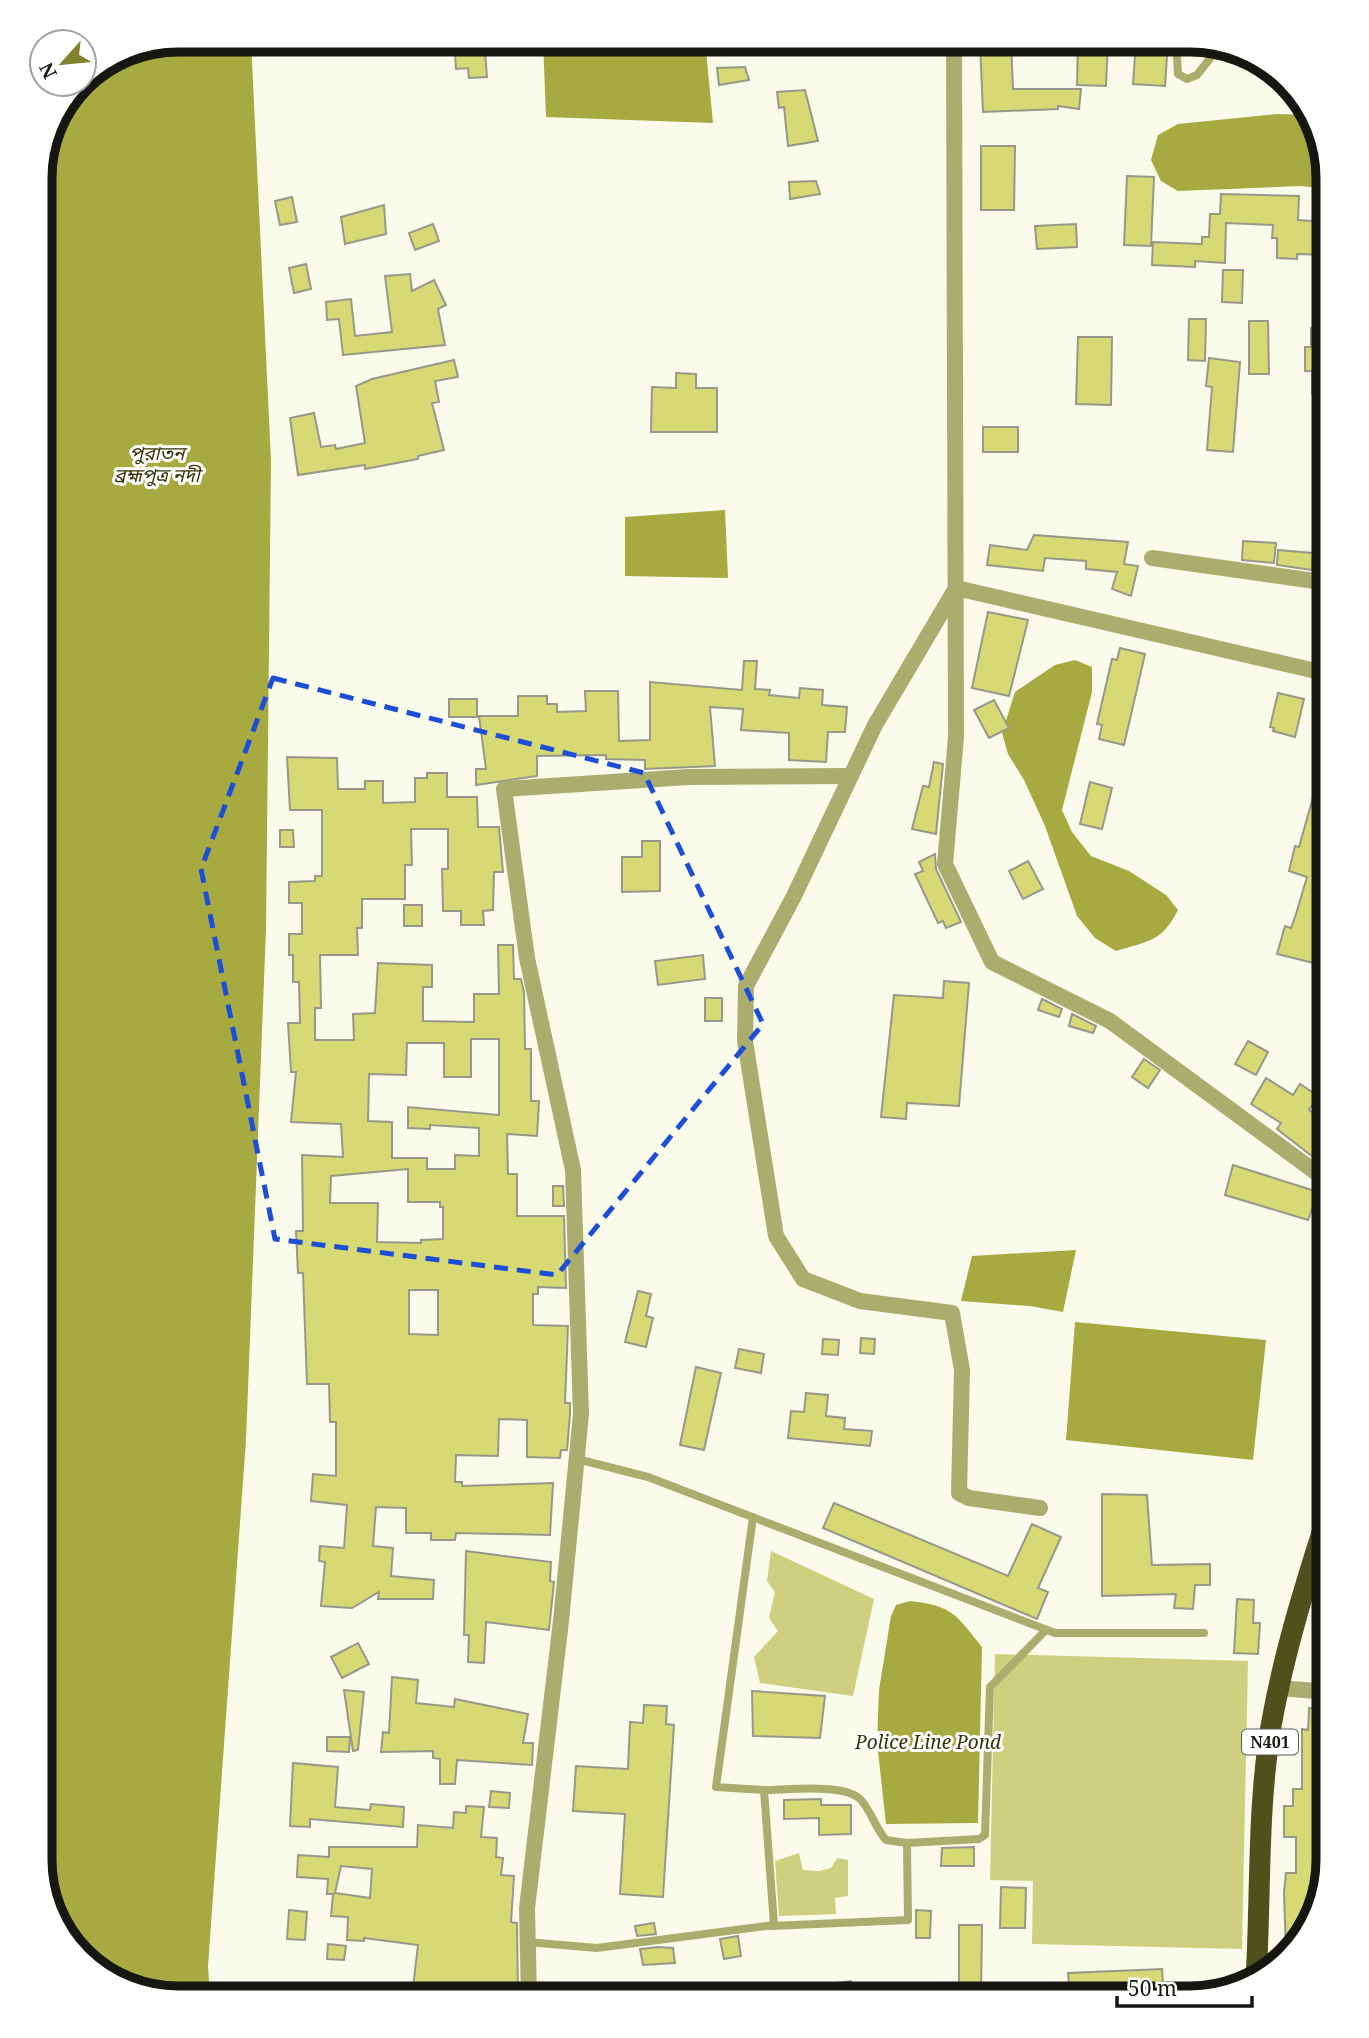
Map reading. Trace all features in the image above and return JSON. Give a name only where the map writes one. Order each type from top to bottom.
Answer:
[{"type":"highway","name":"N401","points":[[1256,1967],[1260,1836],[1271,1728],[1291,1630],[1316,1552]]},
{"type":"street","points":[[954,53],[956,737],[945,864],[992,962],[1110,1021],[1316,1172]]},
{"type":"street","points":[[1152,558],[1316,581]]},
{"type":"street","points":[[956,588],[1316,671]]},
{"type":"street","points":[[956,588],[875,725],[794,896],[746,986],[745,1041],[776,1236],[803,1279],[860,1301],[952,1313],[962,1370],[959,1493],[969,1499],[1040,1508]]},
{"type":"street","points":[[529,1985],[527,1908],[561,1621],[581,1414],[573,1170],[527,958],[504,789],[688,777],[851,776]]},
{"type":"street","points":[[1279,1688],[1316,1691]]},
{"type":"lane","points":[[1177,53],[1178,74],[1187,79],[1197,75],[1213,55]]},
{"type":"lane","points":[[577,1459],[648,1477],[1055,1633],[1204,1633]]},
{"type":"lane","points":[[753,1517],[716,1787],[844,1790],[860,1799],[886,1840],[907,1843],[979,1839],[985,1835],[990,1687],[1046,1630]]},
{"type":"lane","points":[[764,1790],[774,1926],[771,1926]]},
{"type":"lane","points":[[527,1942],[597,1948],[771,1926],[908,1920],[907,1843]]},
{"type":"highlighted area","points":[[273,678],[644,773],[763,1024],[557,1275],[275,1239],[201,869]]},
{"type":"green space","points":[[771,1551],[874,1599],[853,1696],[760,1683],[754,1657],[778,1631],[769,1618],[775,1592],[767,1581]]},
{"type":"green space","points":[[995,1654],[1248,1661],[1242,1949],[1032,1944],[1033,1881],[990,1880]]},
{"type":"green space","points":[[799,1853],[803,1870],[819,1871],[831,1868],[837,1858],[848,1860],[848,1896],[835,1898],[836,1914],[779,1916],[775,1861]]},
{"type":"water","name":"পুরাতন ব্রহ্মপুত্র নদী","points":[[179,52],[252,52],[271,461],[266,929],[246,1440],[208,1966],[209,1985],[154,1983],[116,1969],[79,1936],[62,1907],[52,1859],[53,171],[57,146],[69,116],[82,98],[98,98],[98,82],[131,62],[154,55]]},
{"type":"water","points":[[543,52],[706,53],[713,123],[546,117]]},
{"type":"water","points":[[1277,114],[1299,115],[1312,146],[1316,188],[1178,191],[1161,181],[1151,160],[1158,135],[1178,124]]},
{"type":"water","points":[[725,510],[728,578],[625,576],[625,517]]},
{"type":"water","points":[[1075,660],[1092,667],[1092,692],[1062,810],[1072,832],[1091,856],[1129,871],[1166,895],[1178,910],[1166,928],[1153,939],[1116,951],[1095,938],[1077,916],[1045,826],[1024,780],[1008,754],[1002,733],[1015,692],[1055,665]]},
{"type":"water","points":[[1076,1250],[1063,1312],[1030,1306],[961,1301],[972,1256]]},
{"type":"water","points":[[1075,1322],[1266,1340],[1253,1460],[1066,1440]]},
{"type":"water","name":"Police Line Pond","points":[[910,1601],[936,1606],[953,1614],[982,1647],[978,1823],[886,1824],[877,1742],[879,1690],[891,1616],[896,1605]]},
{"type":"building","points":[[485,52],[487,77],[469,78],[468,68],[456,69],[455,53]]},
{"type":"building","points":[[980,53],[1011,53],[1013,89],[1081,89],[1079,109],[1058,106],[1058,109],[983,112]]},
{"type":"building","points":[[1078,53],[1107,53],[1106,86],[1077,85]]},
{"type":"building","points":[[1135,53],[1167,53],[1165,86],[1133,84]]},
{"type":"building","points":[[745,67],[749,80],[719,85],[717,68]]},
{"type":"building","points":[[805,90],[818,141],[788,146],[784,107],[779,108],[777,92]]},
{"type":"building","points":[[981,146],[1015,146],[1014,210],[981,210]]},
{"type":"building","points":[[1127,176],[1154,177],[1151,246],[1124,245]]},
{"type":"building","points":[[816,181],[820,194],[790,199],[789,182]]},
{"type":"building","points":[[1221,194],[1299,196],[1298,220],[1316,221],[1316,255],[1297,254],[1297,259],[1277,258],[1277,238],[1272,238],[1273,225],[1226,223],[1225,263],[1195,261],[1195,267],[1152,265],[1153,242],[1202,244],[1202,237],[1209,237],[1210,214],[1220,214]]},
{"type":"building","points":[[292,197],[297,222],[280,225],[275,201]]},
{"type":"building","points":[[384,205],[386,234],[345,244],[341,217]]},
{"type":"building","points":[[433,224],[439,241],[415,250],[409,233]]},
{"type":"building","points":[[1076,224],[1077,247],[1037,249],[1035,226]]},
{"type":"building","points":[[306,264],[311,289],[294,293],[289,268]]},
{"type":"building","points":[[1223,270],[1243,270],[1242,303],[1222,302]]},
{"type":"building","points":[[410,274],[412,291],[434,280],[446,305],[438,309],[445,345],[343,355],[339,319],[327,320],[326,302],[351,299],[355,336],[392,332],[385,276]]},
{"type":"building","points":[[1189,319],[1206,319],[1205,361],[1188,360]]},
{"type":"building","points":[[1249,321],[1268,321],[1269,374],[1249,374]]},
{"type":"building","points":[[1311,328],[1316,328],[1316,394],[1312,394],[1312,371],[1305,371],[1305,347],[1311,347]]},
{"type":"building","points":[[1078,337],[1112,337],[1111,405],[1076,404]]},
{"type":"building","points":[[1209,358],[1240,362],[1233,452],[1207,450],[1212,387],[1206,386]]},
{"type":"building","points":[[454,360],[458,377],[435,381],[439,402],[432,403],[444,450],[418,456],[418,459],[365,469],[365,465],[298,475],[290,418],[314,413],[321,447],[335,445],[336,449],[365,443],[356,386],[372,379]]},
{"type":"building","points":[[676,373],[696,374],[696,388],[717,388],[717,432],[651,432],[652,387],[676,388]]},
{"type":"building","points":[[983,427],[1018,427],[1018,452],[983,452]]},
{"type":"building","points":[[1034,535],[1128,542],[1124,564],[1138,566],[1131,596],[1112,589],[1117,572],[1086,569],[1086,561],[1045,558],[1043,571],[987,565],[990,545],[1027,550]]},
{"type":"building","points":[[1243,541],[1276,543],[1274,563],[1242,560]]},
{"type":"building","points":[[1278,550],[1313,553],[1312,570],[1277,565]]},
{"type":"building","points":[[988,612],[1028,620],[1009,696],[972,688]]},
{"type":"building","points":[[1120,648],[1145,654],[1124,745],[1099,739],[1102,725],[1097,724],[1112,659],[1117,660]]},
{"type":"building","points":[[744,661],[757,661],[755,689],[770,690],[769,695],[799,698],[800,688],[823,690],[822,705],[847,707],[845,732],[828,732],[826,762],[789,760],[789,733],[741,730],[743,709],[710,707],[715,766],[645,769],[645,760],[606,759],[606,755],[537,756],[537,776],[476,785],[476,769],[486,769],[479,716],[518,716],[518,696],[547,696],[547,704],[557,704],[557,712],[586,711],[585,691],[618,691],[619,741],[650,740],[650,682],[742,690]]},
{"type":"building","points":[[1278,693],[1304,699],[1295,737],[1273,731],[1274,728],[1270,727]]},
{"type":"building","points":[[449,699],[477,699],[477,717],[449,717]]},
{"type":"building","points":[[994,700],[1009,728],[989,738],[974,710]]},
{"type":"building","points":[[287,757],[337,758],[338,789],[365,789],[365,781],[383,781],[383,803],[415,802],[415,778],[427,778],[427,773],[447,773],[447,797],[477,797],[478,827],[499,827],[503,872],[494,872],[493,910],[483,911],[484,925],[461,925],[461,911],[443,911],[442,869],[448,869],[448,829],[411,829],[412,865],[405,865],[405,899],[362,899],[362,928],[357,928],[358,955],[320,955],[321,1008],[315,1008],[315,1040],[354,1040],[353,1014],[375,1013],[378,963],[432,965],[432,987],[423,987],[423,1021],[474,1022],[474,994],[499,994],[498,945],[513,945],[514,979],[521,979],[524,992],[525,1049],[531,1049],[531,1101],[539,1101],[537,1136],[507,1134],[508,1174],[517,1174],[517,1216],[564,1216],[566,1288],[538,1287],[538,1294],[533,1294],[533,1325],[568,1326],[565,1403],[570,1403],[570,1414],[567,1450],[561,1450],[560,1458],[527,1457],[527,1420],[499,1419],[498,1456],[456,1455],[455,1482],[462,1482],[462,1486],[553,1483],[550,1535],[456,1533],[455,1540],[431,1540],[431,1533],[406,1533],[406,1508],[376,1507],[373,1546],[393,1548],[391,1576],[434,1580],[433,1599],[378,1599],[379,1592],[352,1608],[321,1606],[325,1562],[319,1561],[320,1546],[344,1548],[347,1505],[311,1501],[313,1474],[336,1476],[336,1422],[330,1422],[329,1384],[307,1384],[303,1273],[298,1273],[296,1231],[303,1231],[302,1155],[343,1157],[341,1124],[291,1122],[296,1072],[291,1072],[288,1023],[300,1023],[299,982],[293,982],[293,955],[289,955],[289,934],[302,934],[302,903],[289,903],[289,882],[315,881],[315,876],[322,876],[322,810],[290,810]],"holes":[[[471,1039],[499,1039],[499,1115],[408,1107],[408,1128],[430,1129],[430,1125],[479,1128],[479,1156],[455,1155],[455,1169],[427,1169],[427,1158],[392,1158],[392,1122],[368,1121],[369,1074],[406,1075],[407,1043],[444,1043],[444,1077],[471,1077]],[[408,1169],[408,1202],[440,1202],[440,1207],[443,1207],[443,1239],[421,1240],[421,1243],[377,1242],[378,1203],[330,1203],[331,1176]],[[409,1290],[438,1290],[438,1335],[409,1334]]]},
{"type":"building","points":[[934,762],[943,764],[936,834],[912,829],[923,786],[929,787]]},
{"type":"building","points":[[1090,782],[1112,788],[1102,829],[1080,824]]},
{"type":"building","points":[[1316,787],[1316,964],[1277,954],[1285,926],[1291,928],[1307,877],[1289,871],[1295,846],[1299,847]]},
{"type":"building","points":[[280,830],[293,830],[294,847],[280,847]]},
{"type":"building","points":[[642,841],[660,841],[660,891],[622,892],[622,857],[642,857]]},
{"type":"building","points":[[935,854],[936,869],[961,922],[946,928],[943,921],[938,923],[915,874],[923,871],[919,862]]},
{"type":"building","points":[[1028,861],[1043,889],[1023,899],[1009,871]]},
{"type":"building","points":[[404,905],[422,905],[422,926],[404,926]]},
{"type":"building","points":[[703,955],[705,979],[658,985],[655,961]]},
{"type":"building","points":[[944,981],[969,983],[959,1106],[907,1103],[906,1119],[881,1117],[894,995],[943,998]]},
{"type":"building","points":[[705,998],[722,998],[722,1021],[705,1021]]},
{"type":"building","points":[[1042,999],[1062,1009],[1059,1017],[1038,1010]]},
{"type":"building","points":[[1072,1014],[1096,1026],[1093,1033],[1069,1026]]},
{"type":"building","points":[[1248,1041],[1268,1052],[1256,1075],[1235,1064]]},
{"type":"building","points":[[1144,1059],[1160,1070],[1148,1088],[1132,1077]]},
{"type":"building","points":[[1266,1078],[1293,1095],[1300,1084],[1316,1095],[1309,1110],[1316,1115],[1316,1159],[1277,1129],[1281,1123],[1251,1104]]},
{"type":"building","points":[[1233,1165],[1316,1191],[1308,1220],[1225,1195]]},
{"type":"building","points":[[553,1186],[563,1186],[564,1206],[553,1206]]},
{"type":"building","points":[[638,1291],[651,1294],[646,1316],[653,1318],[646,1347],[625,1342]]},
{"type":"building","points":[[861,1338],[875,1339],[874,1354],[860,1353]]},
{"type":"building","points":[[823,1339],[839,1340],[838,1355],[822,1354]]},
{"type":"building","points":[[739,1349],[764,1354],[761,1373],[735,1368]]},
{"type":"building","points":[[696,1367],[721,1373],[704,1450],[680,1445]]},
{"type":"building","points":[[806,1393],[828,1395],[826,1416],[845,1418],[844,1429],[872,1431],[870,1446],[788,1438],[791,1411],[804,1412]]},
{"type":"building","points":[[1102,1494],[1147,1495],[1152,1565],[1210,1564],[1210,1585],[1195,1585],[1193,1609],[1174,1608],[1176,1594],[1102,1596]]},
{"type":"building","points":[[834,1503],[1008,1576],[1032,1524],[1061,1537],[1038,1588],[1048,1592],[1037,1619],[823,1528]]},
{"type":"building","points":[[466,1551],[551,1562],[550,1581],[554,1582],[549,1630],[486,1622],[484,1663],[468,1662],[469,1635],[464,1635]]},
{"type":"building","points":[[1237,1599],[1254,1600],[1253,1623],[1260,1623],[1258,1654],[1234,1653]]},
{"type":"building","points":[[358,1643],[369,1664],[342,1678],[331,1657]]},
{"type":"building","points":[[392,1677],[418,1680],[416,1703],[454,1707],[455,1699],[528,1714],[523,1743],[533,1743],[532,1765],[457,1760],[455,1784],[440,1784],[440,1759],[433,1758],[433,1751],[381,1752],[383,1732],[389,1733]]},
{"type":"building","points":[[344,1690],[364,1692],[358,1750],[353,1751]]},
{"type":"building","points":[[752,1691],[825,1696],[820,1738],[753,1736]]},
{"type":"building","points":[[644,1705],[667,1706],[666,1724],[674,1725],[663,1897],[620,1894],[625,1814],[573,1811],[576,1766],[628,1769],[630,1722],[643,1723]]},
{"type":"building","points":[[1309,1708],[1316,1708],[1315,1876],[1307,1907],[1300,1922],[1286,1941],[1284,1892],[1286,1873],[1296,1873],[1296,1837],[1284,1837],[1284,1806],[1293,1806],[1293,1789],[1302,1789],[1302,1729],[1308,1730]]},
{"type":"building","points":[[327,1737],[350,1737],[349,1752],[327,1751]]},
{"type":"building","points":[[293,1763],[338,1767],[335,1807],[370,1810],[371,1804],[404,1807],[403,1827],[310,1819],[310,1827],[290,1826]]},
{"type":"building","points":[[491,1791],[510,1793],[509,1808],[489,1807]]},
{"type":"building","points":[[821,1799],[821,1805],[851,1805],[851,1834],[819,1835],[819,1818],[784,1819],[784,1800]]},
{"type":"building","points":[[466,1806],[484,1807],[481,1837],[497,1838],[496,1857],[503,1858],[501,1875],[514,1876],[511,1922],[517,1923],[518,1985],[413,1985],[418,1945],[364,1938],[364,1941],[347,1940],[348,1917],[331,1916],[333,1894],[327,1894],[328,1879],[297,1877],[298,1855],[329,1857],[329,1847],[417,1847],[418,1825],[453,1828],[454,1812],[466,1813]],"holes":[[[341,1866],[372,1869],[370,1898],[335,1893]]]},
{"type":"building","points":[[974,1847],[974,1866],[941,1866],[942,1848]]},
{"type":"building","points":[[1001,1887],[1026,1888],[1025,1928],[1000,1928]]},
{"type":"building","points":[[289,1910],[307,1912],[305,1940],[287,1939]]},
{"type":"building","points":[[916,1910],[931,1911],[930,1938],[916,1938]]},
{"type":"building","points":[[654,1923],[656,1934],[637,1936],[635,1926]]},
{"type":"building","points":[[959,1925],[982,1925],[981,1986],[959,1986]]},
{"type":"building","points":[[738,1936],[741,1956],[724,1959],[720,1939]]},
{"type":"building","points":[[328,1944],[346,1946],[344,1960],[327,1959]]},
{"type":"building","points":[[673,1948],[675,1963],[643,1965],[640,1949]]},
{"type":"building","points":[[1162,1969],[1163,1986],[1069,1986],[1068,1973]]},
{"type":"building","points":[[851,1981],[852,1986],[814,1986]]}]
